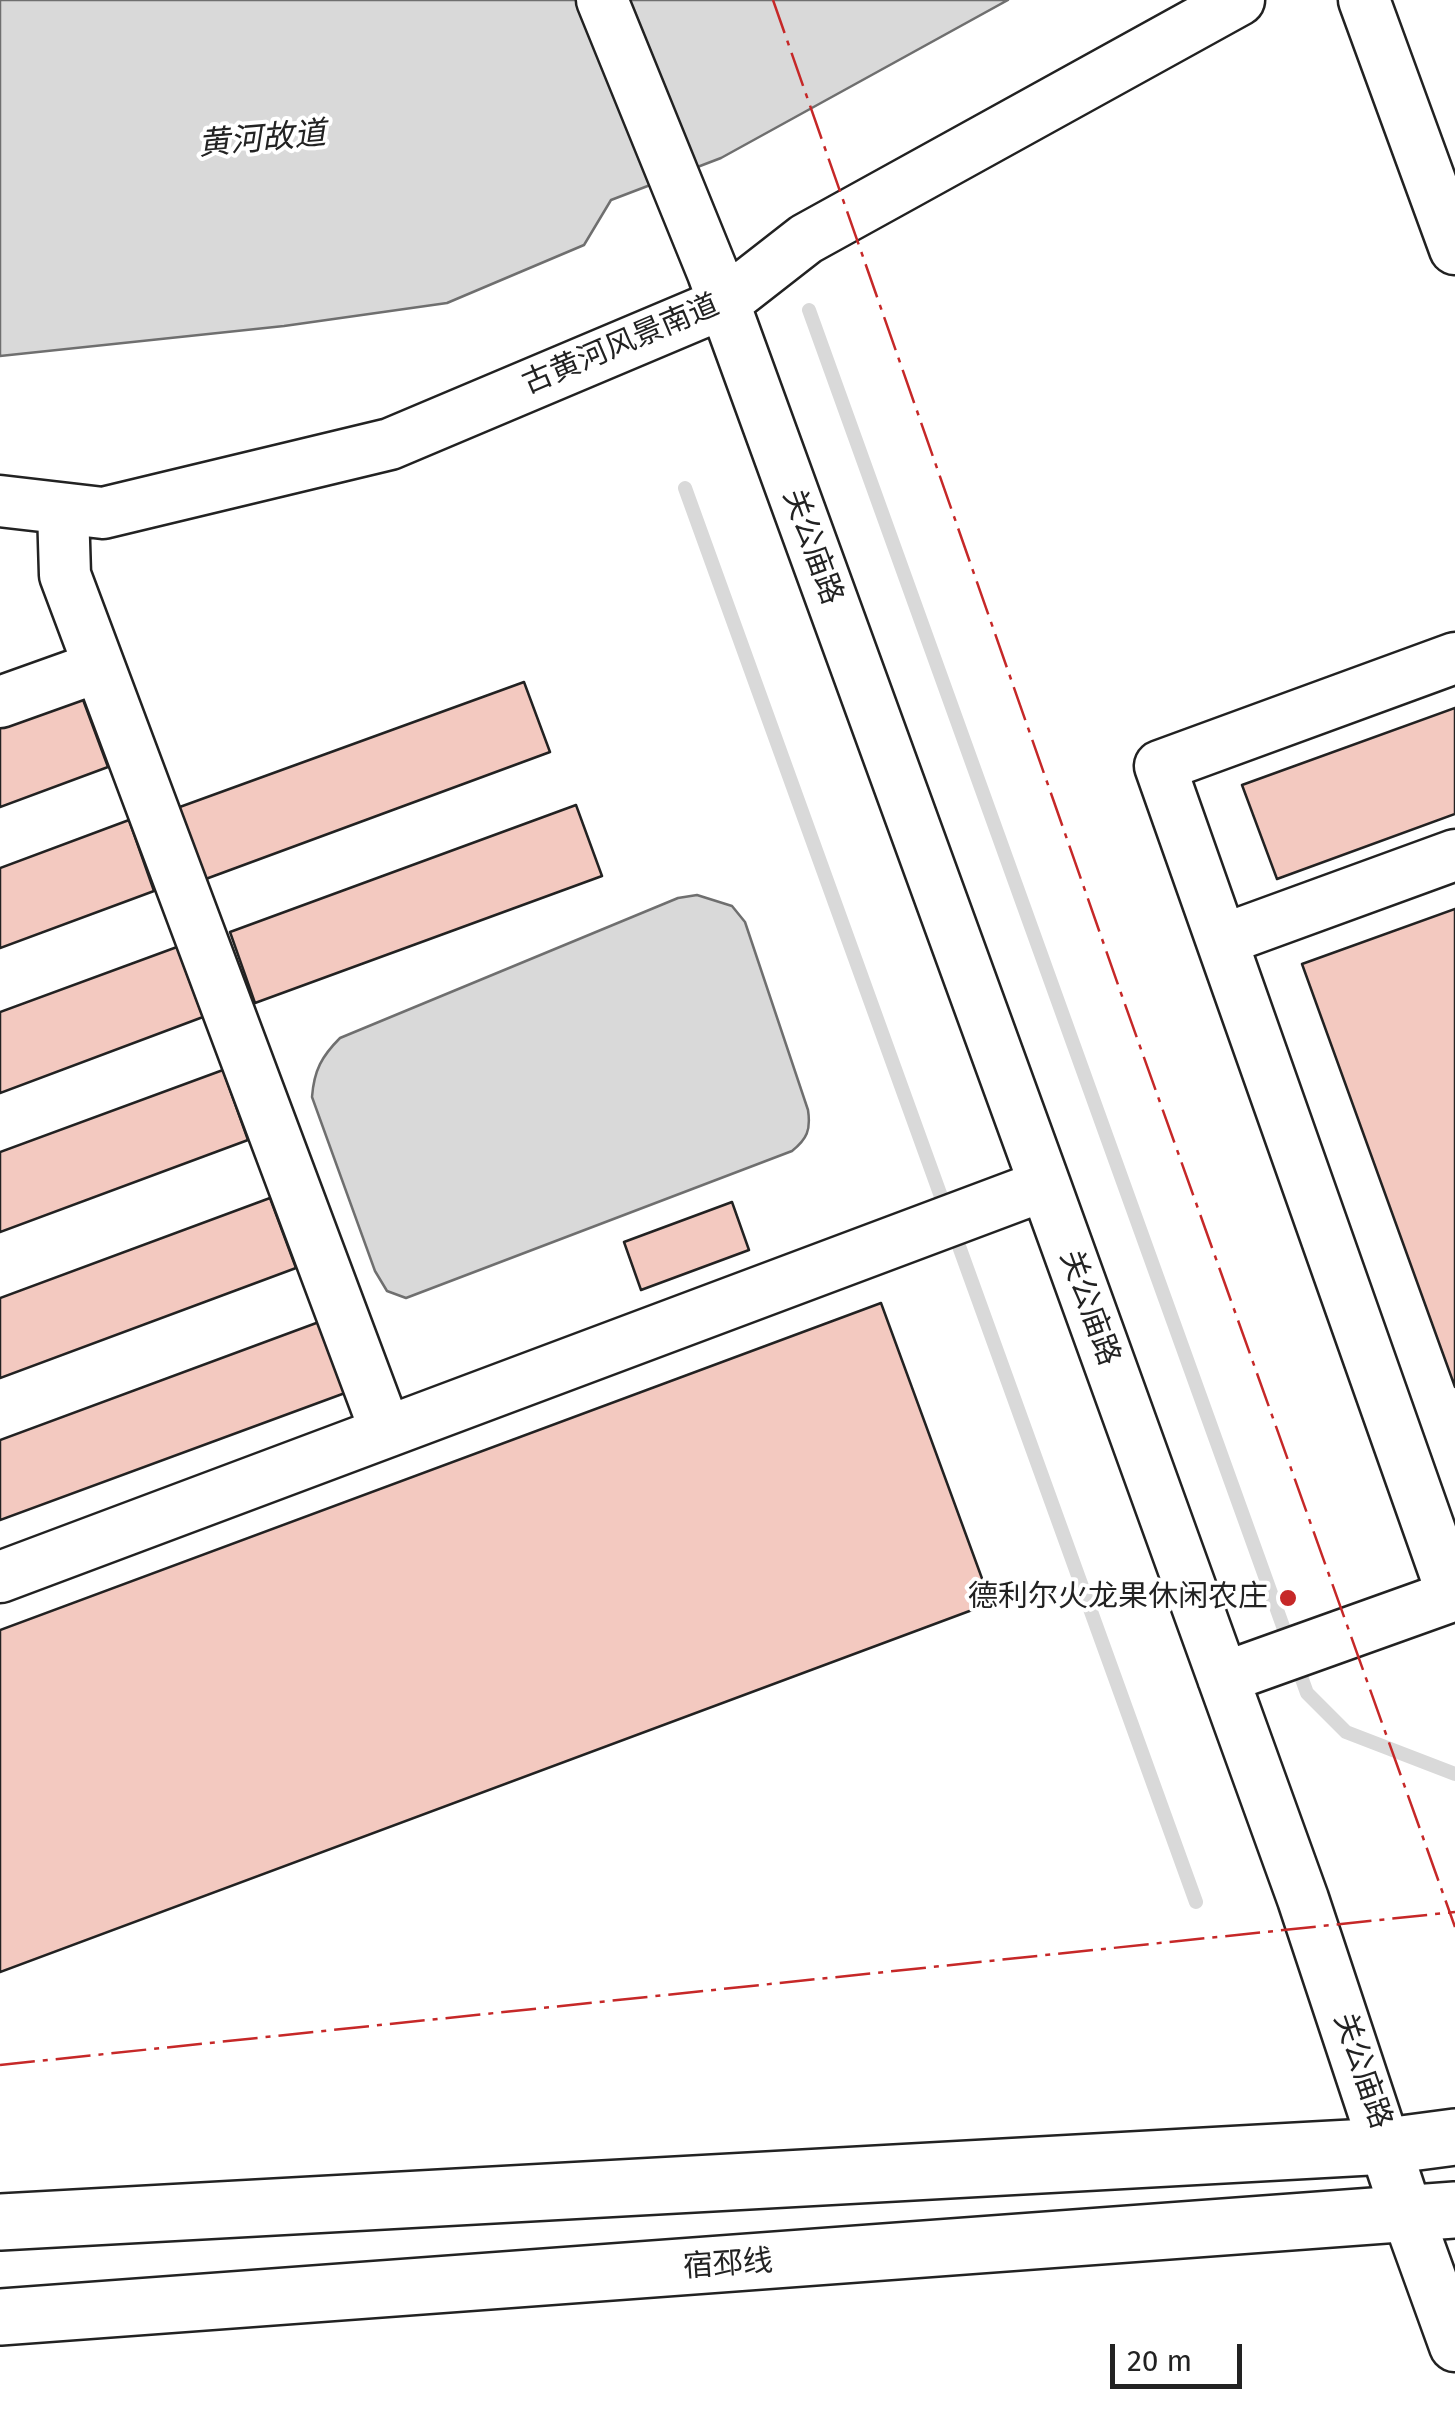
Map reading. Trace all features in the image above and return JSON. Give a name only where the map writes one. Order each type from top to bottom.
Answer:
[{"type":"main road","points":[[0,2222],[1387,2146],[1455,2137]]},
{"type":"main road","name":"宿邳线","points":[[0,2317],[1432,2213]]},
{"type":"street","name":"关公庙路","points":[[602,0],[718,288],[1304,1899],[1387,2146],[1432,2213],[1455,2346]]},
{"type":"street","name":"古黄河风景南道","points":[[0,501],[103,513],[390,444],[718,288],[1239,0]]},
{"type":"street","points":[[1364,0],[1455,248]]},
{"type":"street","points":[[63,509],[65,575],[386,1432]]},
{"type":"street","points":[[1223,1678],[1454,1596],[1160,766],[1455,658]]},
{"type":"street","points":[[0,702],[98,667]]},
{"type":"street","points":[[1222,940],[1455,855]]},
{"type":"street","points":[[0,1577],[1045,1185]]},
{"type":"water","name":"黄河故道","points":[[0,0],[1008,0],[721,158],[611,200],[584,245],[447,303],[284,326],[0,356]]},
{"type":"water","points":[[697,895],[732,906],[745,922],[808,1110],[807,1134],[801,1142],[792,1151],[406,1298],[387,1291],[375,1271],[312,1097],[317,1071],[328,1051],[340,1038],[678,898]]},
{"type":"building","points":[[524,682],[550,752],[203,880],[177,808]]},
{"type":"building","points":[[82,697],[108,767],[0,807],[0,727]]},
{"type":"building","points":[[1455,708],[1455,814],[1277,879],[1242,785]]},
{"type":"building","points":[[576,805],[602,876],[255,1003],[230,932]]},
{"type":"building","points":[[129,820],[154,891],[0,948],[0,868]]},
{"type":"building","points":[[1455,909],[1455,1387],[1302,964]]},
{"type":"building","points":[[177,947],[203,1017],[0,1093],[0,1012]]},
{"type":"building","points":[[223,1070],[248,1140],[0,1232],[0,1152]]},
{"type":"building","points":[[270,1198],[296,1268],[0,1378],[0,1298]]},
{"type":"building","points":[[732,1202],[749,1250],[641,1290],[624,1242]]},
{"type":"building","points":[[881,1303],[991,1603],[0,1972],[0,1630]]},
{"type":"building","points":[[319,1322],[345,1393],[0,1520],[0,1440]]},
{"type":"waterway","points":[[809,310],[1307,1693],[1346,1732],[1455,1774]]},
{"type":"waterway","points":[[685,488],[1196,1902]]},
{"type":"power","points":[[773,0],[1122,996],[1455,1927]]},
{"type":"power","points":[[0,2065],[1455,1912]]},
{"type":"place","name":"德利尔火龙果休闲农庄","points":[[1288,1598]]}]
